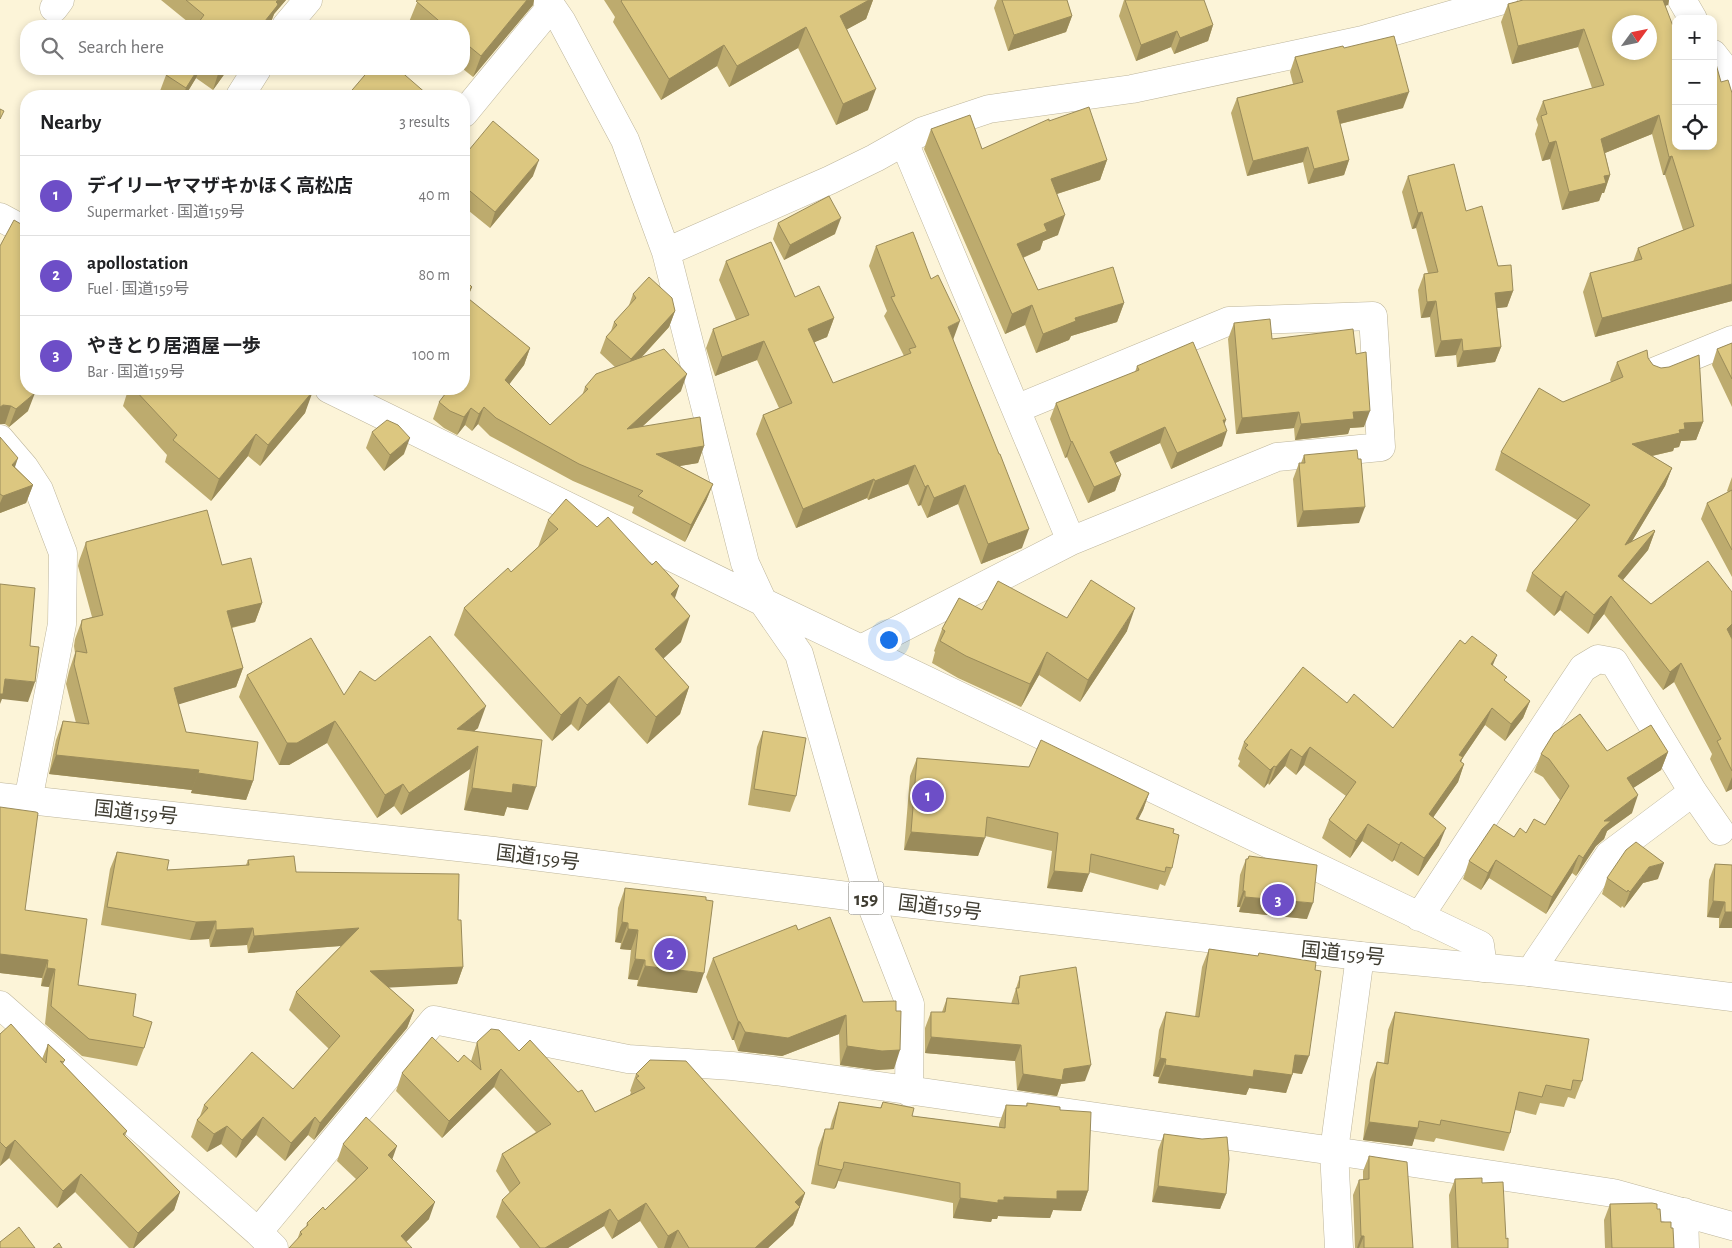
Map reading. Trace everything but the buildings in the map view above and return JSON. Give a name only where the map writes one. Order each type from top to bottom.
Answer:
[{"type":"main road","points":[[291,20],[308,0]]},
{"type":"main road","points":[[666,252],[830,180],[923,131],[989,109],[1132,90],[1363,40],[1427,10],[1503,0]]},
{"type":"main road","points":[[1682,0],[1691,15]]},
{"type":"main road","points":[[470,105],[549,3],[562,22],[625,140],[666,252],[745,563],[763,602],[799,654],[869,899],[910,1004],[909,1092]]},
{"type":"main road","points":[[1717,59],[1732,78]]},
{"type":"main road","points":[[244,90],[253,75]]},
{"type":"main road","points":[[904,142],[1071,541]]},
{"type":"main road","points":[[0,217],[20,228]]},
{"type":"main road","points":[[861,649],[1071,541],[1277,457],[1382,447],[1373,316],[1229,321],[1016,409]]},
{"type":"main road","points":[[1656,371],[1732,340]]},
{"type":"main road","points":[[341,395],[763,602],[1480,946],[1483,968]]},
{"type":"main road","points":[[0,439],[24,467],[39,490],[63,553],[62,624],[28,800]]},
{"type":"main road","points":[[1419,916],[1564,695],[1583,668],[1598,659],[1614,662],[1692,792],[1720,832]]},
{"type":"main road","points":[[1530,972],[1609,856],[1692,792]]},
{"type":"main road","name":"国道159号","points":[[0,797],[494,852],[869,899],[1360,956],[1530,972],[1732,997]]},
{"type":"main road","points":[[1339,1248],[1334,1151],[1360,956]]},
{"type":"main road","points":[[0,1005],[266,1240],[434,1020],[628,1059],[732,1066],[1334,1151],[1613,1193],[1732,1226]]},
{"type":"main road","points":[[1684,1212],[1685,1248]]},
{"type":"place","name":"デイリーヤマザキかほく高松店","points":[[928,796]]},
{"type":"place","name":"やきとり居酒屋 一歩","points":[[1278,900]]},
{"type":"place","name":"apollostation","points":[[670,954]]}]
